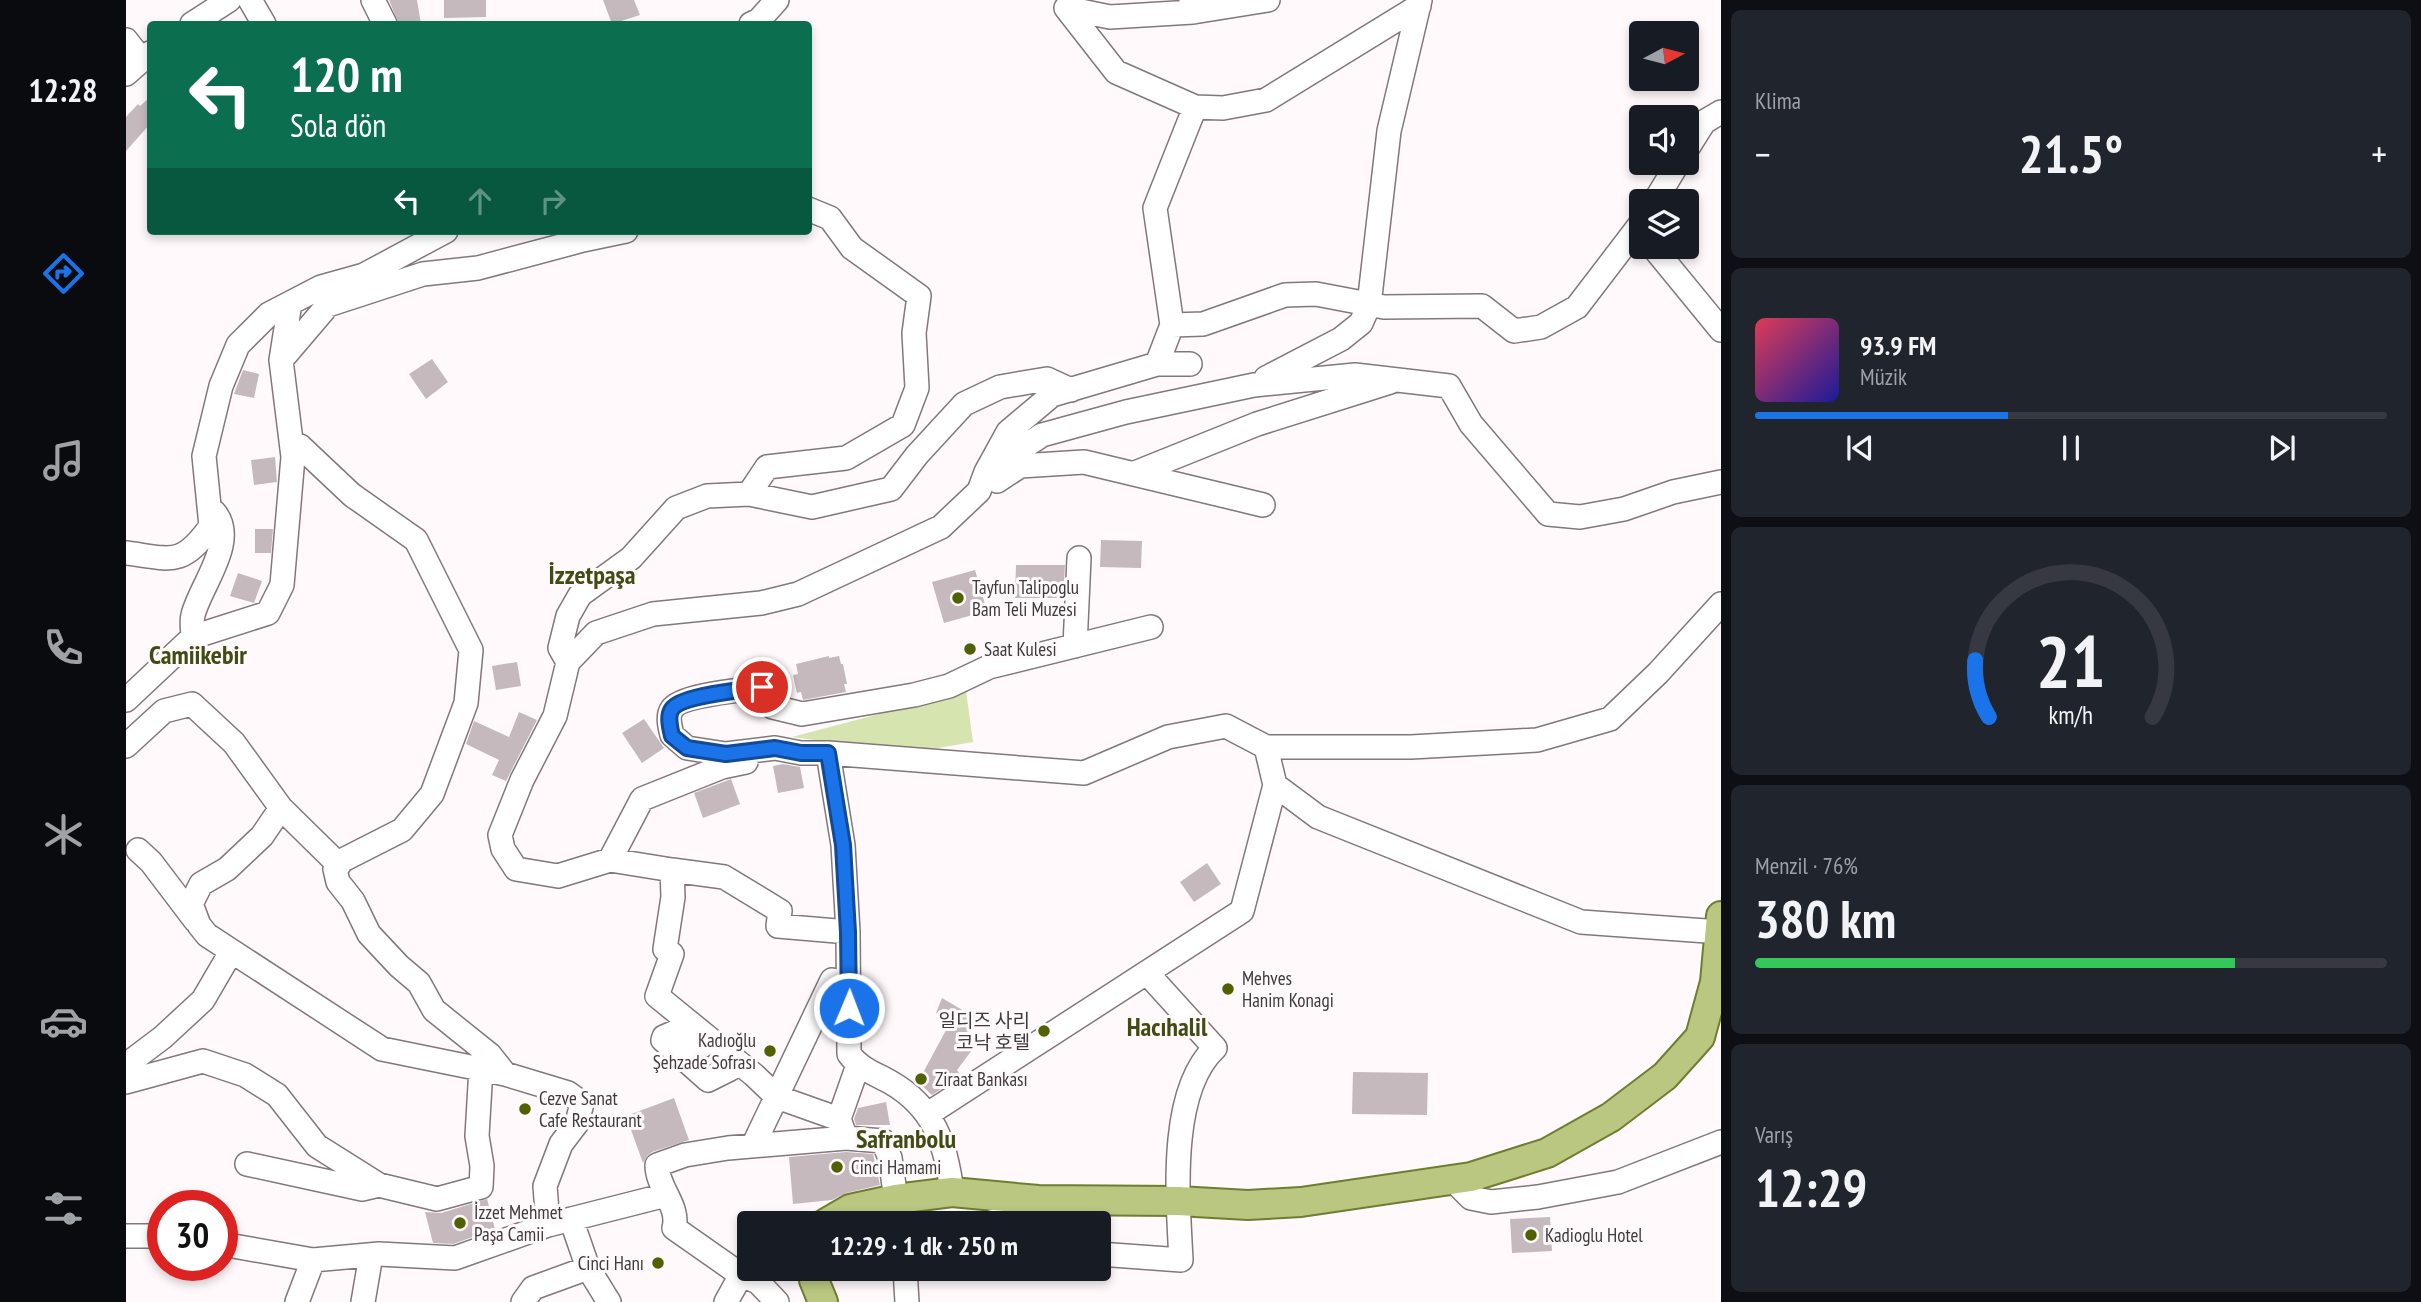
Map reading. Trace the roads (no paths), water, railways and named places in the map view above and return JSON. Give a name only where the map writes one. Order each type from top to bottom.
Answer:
[{"type":"main road","points":[[847,1211],[896,1199],[952,1192],[1038,1200],[1178,1201],[1248,1205],[1301,1202],[1471,1177],[1546,1153],[1611,1117],[1665,1076],[1700,1037],[1715,982],[1721,916]]},
{"type":"main road","points":[[814,1281],[823,1302]]},
{"type":"street","points":[[197,21],[229,0]]},
{"type":"street","points":[[250,0],[262,21]]},
{"type":"street","points":[[373,0],[384,21]]},
{"type":"street","points":[[757,21],[777,0]]},
{"type":"street","points":[[1064,4],[1110,17],[1192,6],[1268,0]]},
{"type":"street","points":[[1064,4],[1116,72],[1195,107],[1223,108],[1266,100],[1420,3]]},
{"type":"street","points":[[1365,314],[1389,131],[1420,3]]},
{"type":"street","points":[[126,40],[139,62]]},
{"type":"street","points":[[1157,364],[1172,325],[1155,208],[1195,107]]},
{"type":"street","points":[[1699,130],[1704,122],[1721,112]]},
{"type":"street","points":[[749,494],[767,467],[846,458],[903,425],[917,388],[914,333],[919,296],[852,248],[830,218],[812,211]]},
{"type":"street","points":[[126,553],[174,559],[195,548],[211,526],[204,456],[221,386],[238,345],[269,314],[321,287],[364,275],[439,235]]},
{"type":"street","points":[[281,360],[328,305],[423,274],[478,268],[607,235]]},
{"type":"street","points":[[1254,385],[1341,339],[1365,314],[1384,307],[1482,306],[1514,331],[1541,327],[1577,307],[1629,242]]},
{"type":"street","points":[[1663,259],[1721,330]]},
{"type":"street","points":[[1172,325],[1203,324],[1284,295],[1316,294],[1365,314]]},
{"type":"street","points":[[126,700],[193,637],[268,613],[282,585],[293,457],[281,360],[290,303]]},
{"type":"street","points":[[982,481],[1008,432],[1052,395],[1157,364],[1190,364]]},
{"type":"street","points":[[848,932],[778,926],[779,911],[724,877],[610,860],[558,876],[516,869],[503,849],[500,835],[522,780],[555,716],[568,662],[596,633],[653,614],[761,603],[798,594],[941,527],[982,481],[1042,435],[1126,412],[1254,385],[1355,375],[1449,386],[1471,424],[1548,514],[1580,517],[1613,511],[1673,492],[1721,482]]},
{"type":"street","points":[[568,662],[560,648],[568,616],[580,595],[631,558],[676,508],[707,496],[749,494],[812,508],[891,489],[917,455],[964,404],[1000,387],[1047,379],[1071,390]]},
{"type":"street","points":[[1135,473],[1257,424],[1400,379]]},
{"type":"street","points":[[293,457],[300,446],[352,495],[416,540],[471,650],[467,703],[432,794],[402,830],[343,860],[335,869],[338,881],[353,901],[369,934],[419,983],[434,1010],[490,1055],[505,1074]]},
{"type":"street","points":[[982,481],[1020,466],[1084,462],[1263,505]]},
{"type":"street","points":[[193,637],[192,616],[216,562],[223,533],[219,519],[209,507]]},
{"type":"street","points":[[1075,646],[1079,558]]},
{"type":"street","points":[[610,860],[642,799],[722,767],[801,753],[1084,773],[1168,737],[1226,726],[1266,747],[1411,747],[1537,740],[1610,719],[1658,673],[1721,604]]},
{"type":"street","points":[[801,753],[775,748],[726,754],[687,748],[672,736],[669,715],[673,707],[684,700],[762,687],[773,707],[802,714],[914,695],[949,686],[989,667],[1152,626]]},
{"type":"street","points":[[126,746],[164,711],[192,704],[234,743],[281,808],[339,864]]},
{"type":"street","points":[[928,1114],[1242,911],[1275,785],[1266,747]]},
{"type":"street","points":[[828,753],[843,845],[848,932],[849,1054],[858,1065],[913,1098],[928,1114],[938,1133],[952,1192]]},
{"type":"street","points":[[1275,785],[1318,817],[1581,922],[1721,932]]},
{"type":"street","points":[[199,925],[191,904],[201,884],[227,869],[262,836],[281,808]]},
{"type":"street","points":[[138,850],[151,862],[207,935],[382,1049],[505,1074],[568,1093],[582,1103],[577,1123],[561,1144],[545,1186],[548,1225]]},
{"type":"street","points":[[672,870],[673,897],[665,950],[672,954],[657,996],[777,1097],[842,1128],[883,1141],[890,1158],[896,1199]]},
{"type":"street","points":[[126,1065],[163,1037],[203,1000],[230,952]]},
{"type":"street","points":[[1111,1255],[1181,1260],[1179,1147],[1188,1095],[1202,1060],[1215,1048],[1147,973]]},
{"type":"street","points":[[753,1146],[832,981],[849,983]]},
{"type":"street","points":[[126,1082],[203,1061],[245,1075],[277,1095],[317,1146],[379,1185],[437,1199],[481,1187],[482,1166],[477,1136],[481,1068]]},
{"type":"street","points":[[842,1128],[858,1065]]},
{"type":"street","points":[[730,1069],[744,1080],[754,1075]]},
{"type":"street","points":[[737,1272],[674,1228],[674,1212],[657,1175],[657,1165],[685,1155],[753,1146],[842,1128]]},
{"type":"street","points":[[1454,1180],[1471,1198],[1491,1202],[1538,1197],[1618,1182],[1721,1142]]},
{"type":"street","points":[[247,1164],[362,1189],[379,1185]]},
{"type":"street","points":[[238,1247],[313,1260],[372,1255],[455,1258],[548,1225],[666,1195]]},
{"type":"street","points":[[1018,1211],[1038,1200]]},
{"type":"street","points":[[571,1219],[588,1268],[609,1302]]},
{"type":"street","points":[[126,1236],[147,1236]]},
{"type":"street","points":[[363,1302],[372,1255]]},
{"type":"street","points":[[297,1302],[313,1260]]},
{"type":"street","points":[[523,1302],[533,1288],[588,1268]]},
{"type":"street","points":[[726,1302],[738,1281]]},
{"type":"street","points":[[756,1281],[777,1302]]},
{"type":"street","points":[[906,1281],[907,1302]]},
{"type":"place","name":"Tayfun Talipoglu Bam Teli Muzesi","points":[[958,598]]},
{"type":"place","name":"Saat Kulesi","points":[[970,649]]},
{"type":"place","name":"Mehves Hanim Konagi","points":[[1228,989]]},
{"type":"place","name":"일디즈 사리 코낙 호텔","points":[[1044,1031]]},
{"type":"place","name":"Kadıoğlu Şehzade Sofrası","points":[[770,1051]]},
{"type":"place","name":"Ziraat Bankası","points":[[921,1079]]},
{"type":"place","name":"Cezve Sanat Cafe Restaurant","points":[[525,1109]]},
{"type":"place","name":"Cinci Hamami","points":[[837,1167]]},
{"type":"place","name":"İzzet Mehmet Paşa Camii","points":[[460,1223]]},
{"type":"place","name":"Kadioglu Hotel","points":[[1531,1235]]},
{"type":"place","name":"Cinci Hanı","points":[[658,1263]]},
{"type":"district","name":"İzzetpaşa","points":[[592,574]]},
{"type":"district","name":"Camiikebir","points":[[198,654]]},
{"type":"district","name":"Hacıhalil","points":[[1167,1026]]},
{"type":"district","name":"Safranbolu","points":[[906,1138]]}]
